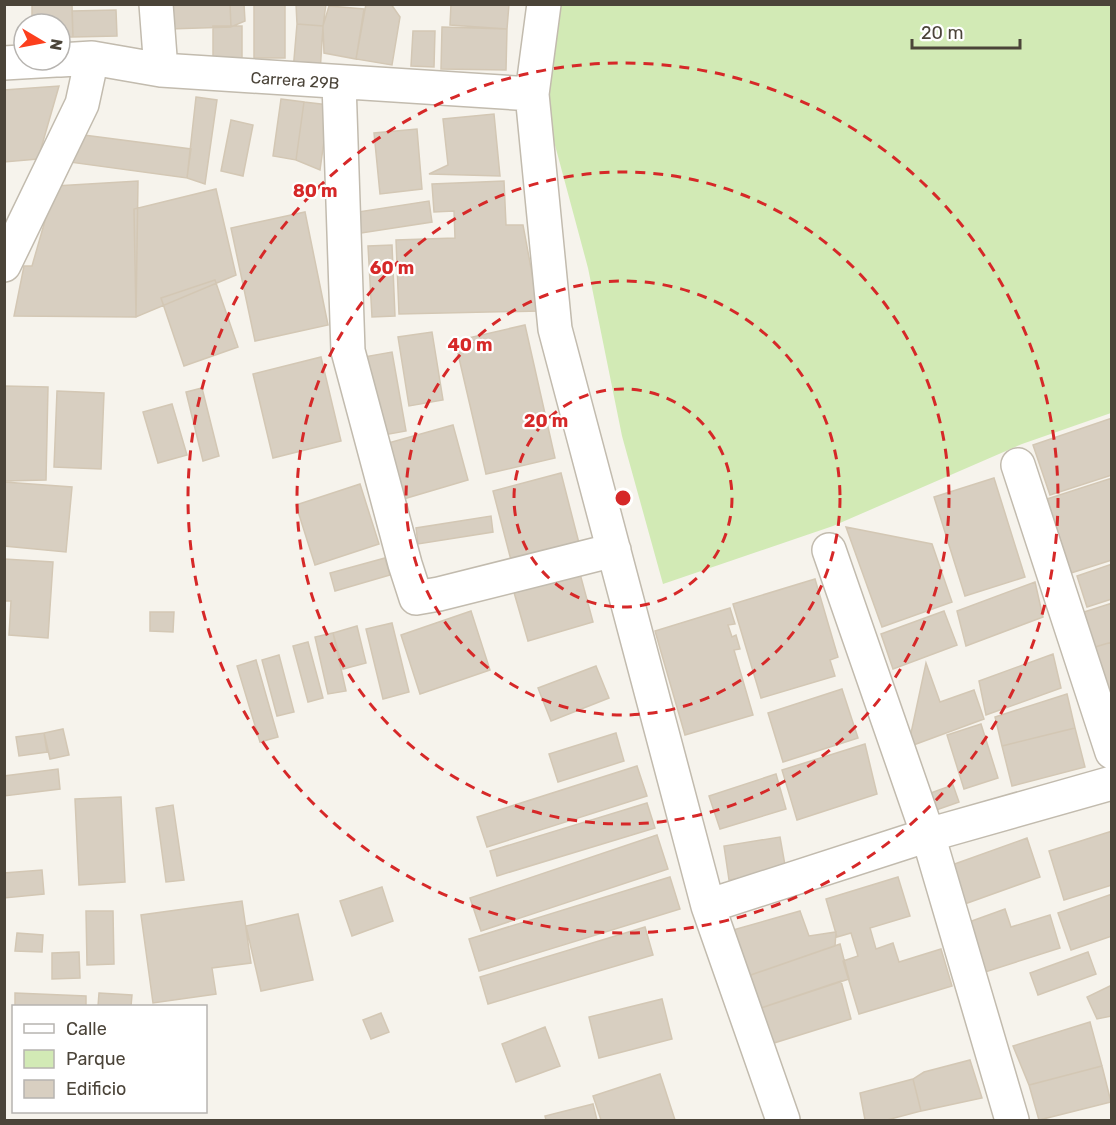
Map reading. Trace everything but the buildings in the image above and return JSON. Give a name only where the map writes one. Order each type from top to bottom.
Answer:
[{"type":"street","points":[[156,4],[161,70]]},
{"type":"street","points":[[544,4],[532,94],[555,329],[708,906],[783,1120]]},
{"type":"street","name":"Carrera 29B","points":[[72,59],[161,70],[532,94]]},
{"type":"street","points":[[4,266],[82,104],[72,69]]},
{"type":"street","points":[[339,82],[348,351],[416,598],[614,550]]},
{"type":"street","points":[[1018,465],[1112,752]]},
{"type":"street","points":[[829,550],[927,835],[1012,1120]]},
{"type":"street","points":[[708,906],[927,835],[1112,783]]},
{"type":"green space","points":[[559,5],[1111,5],[1111,413],[1022,444],[833,526],[663,584],[622,436],[588,268],[552,134],[546,62]]}]
